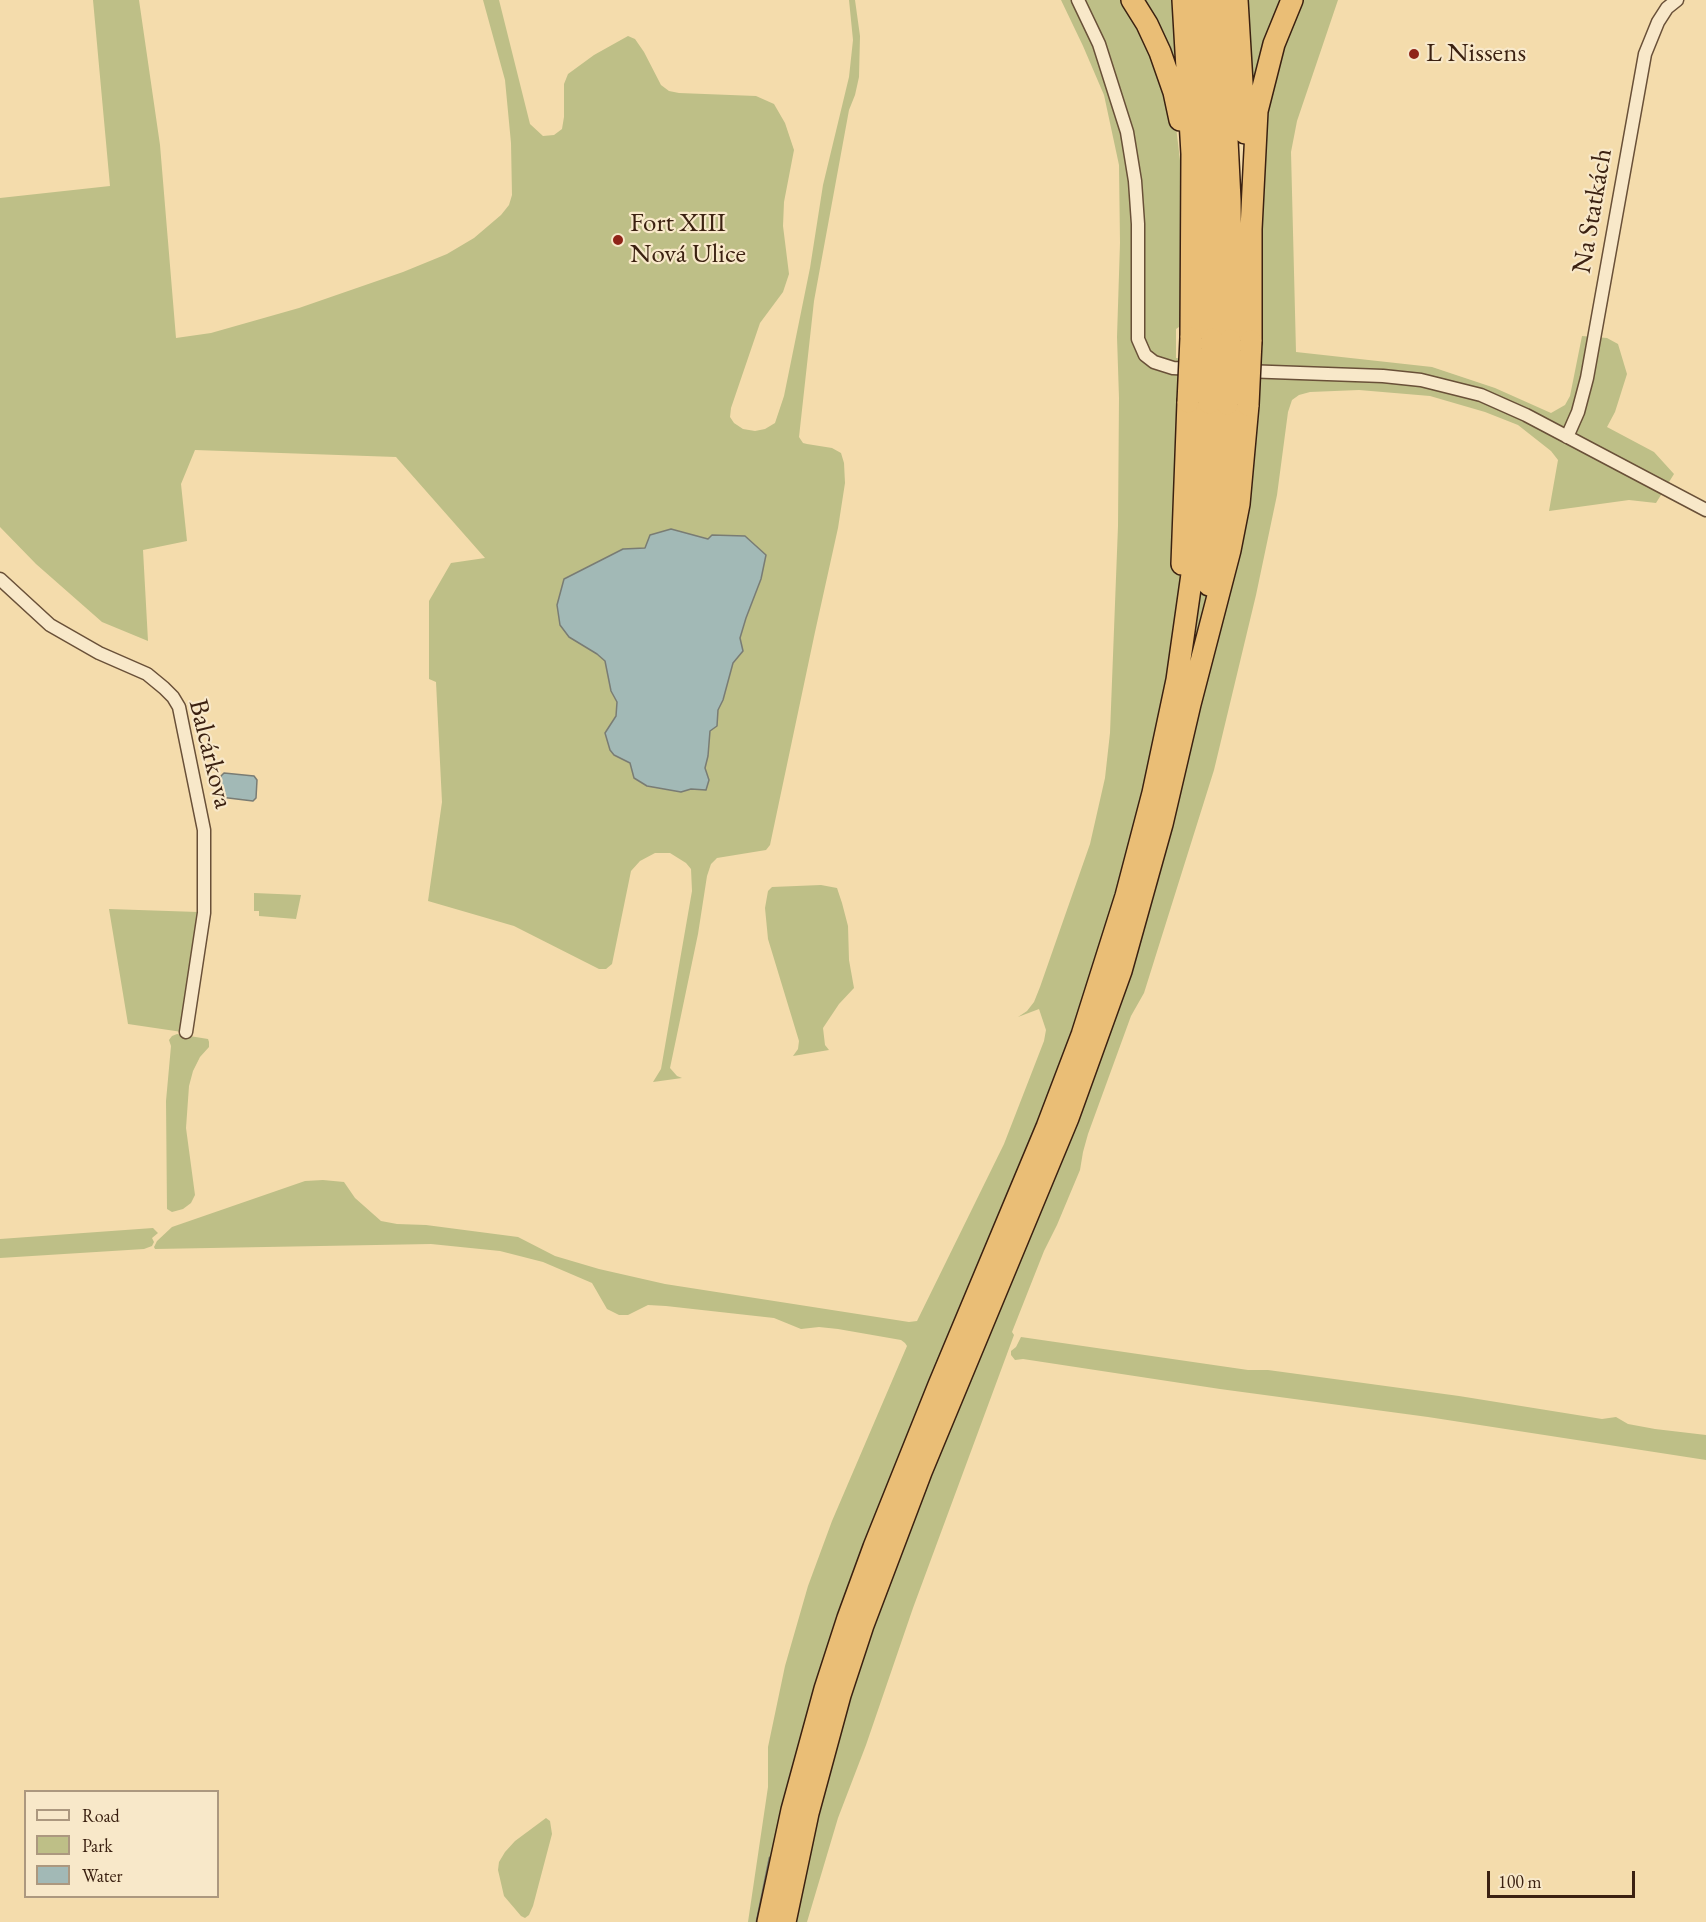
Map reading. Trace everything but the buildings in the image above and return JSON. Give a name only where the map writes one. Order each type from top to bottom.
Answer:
[{"type":"highway","points":[[785,1922],[810,1803],[840,1695],[863,1625],[921,1472],[1035,1198],[1099,1034],[1140,908],[1175,774],[1190,704],[1219,515],[1218,404],[1211,339],[1191,237],[1185,154],[1176,99],[1160,52],[1147,24],[1132,0]]},
{"type":"highway","points":[[1183,0],[1192,154],[1191,237]]},
{"type":"highway","points":[[1202,0],[1211,189],[1211,339]]},
{"type":"highway","points":[[1211,339],[1230,200],[1220,0]]},
{"type":"highway","points":[[1237,0],[1251,229]]},
{"type":"highway","points":[[768,1922],[792,1810],[825,1689],[848,1618],[939,1384],[1047,1127],[1082,1035],[1107,961],[1140,844],[1177,680],[1218,404],[1251,341],[1251,229],[1257,111],[1274,44],[1292,0]]},
{"type":"street","points":[[1078,0],[1100,44],[1127,132],[1135,181],[1138,224],[1137,327],[1138,339],[1145,355],[1154,362],[1173,368],[1383,376],[1421,380],[1466,391],[1494,401],[1568,437],[1706,510]]},
{"type":"street","name":"Na Statkách","points":[[1568,437],[1578,412],[1587,378],[1645,54],[1658,22],[1667,8],[1677,0]]},
{"type":"street","name":"Balcárkova","points":[[0,579],[50,625],[99,653],[147,674],[173,697],[179,707],[204,830],[204,912],[186,1032]]},
{"type":"green space","points":[[93,0],[139,0],[160,145],[176,338],[211,333],[299,308],[403,272],[447,254],[474,238],[501,215],[509,205],[512,195],[511,143],[505,80],[483,0],[499,0],[530,124],[543,136],[554,135],[562,129],[564,84],[568,74],[594,55],[628,36],[635,39],[661,85],[669,91],[756,96],[774,104],[785,123],[794,150],[784,202],[783,226],[789,274],[783,292],[760,323],[730,417],[743,429],[755,431],[765,429],[775,423],[784,396],[810,268],[823,185],[849,77],[853,40],[849,0],[855,0],[860,36],[859,77],[849,110],[814,301],[799,437],[803,443],[832,448],[841,453],[845,483],[838,528],[770,845],[766,850],[717,858],[711,864],[707,876],[698,934],[670,1068],[682,1078],[653,1082],[661,1069],[692,891],[691,869],[686,863],[670,853],[655,853],[640,861],[631,871],[612,964],[606,969],[599,969],[514,926],[428,901],[442,802],[436,682],[429,679],[429,601],[451,563],[485,558],[396,457],[195,450],[181,484],[187,541],[143,550],[148,641],[102,622],[36,564],[0,527],[0,198],[110,186]],"holes":[[[671,529],[760,550],[766,555],[761,579],[740,638],[743,651],[733,663],[718,710],[717,726],[710,730],[708,756],[704,768],[709,780],[681,792],[647,786],[634,778],[630,763],[605,733],[616,716],[617,702],[611,691],[605,661],[597,654],[623,549],[645,548]]]},
{"type":"green space","points":[[1061,0],[1125,0],[1149,40],[1175,118],[1182,177],[1182,325],[1176,329],[1176,358],[1258,364],[1257,155],[1270,80],[1300,0],[1338,0],[1297,121],[1291,152],[1296,352],[1432,367],[1495,388],[1551,413],[1565,405],[1570,396],[1582,336],[1607,338],[1618,344],[1627,374],[1615,412],[1607,427],[1654,452],[1674,474],[1656,503],[1629,500],[1549,511],[1558,460],[1551,451],[1518,425],[1485,412],[1430,396],[1359,390],[1310,392],[1292,400],[1288,412],[1277,495],[1256,595],[1214,770],[1144,993],[1131,1016],[1088,1134],[1080,1170],[1044,1251],[1012,1332],[1014,1335],[838,1818],[807,1922],[748,1922],[768,1787],[768,1747],[785,1666],[808,1586],[832,1521],[907,1346],[905,1343],[901,1340],[838,1329],[819,1327],[801,1329],[774,1318],[666,1306],[648,1305],[628,1315],[619,1315],[607,1309],[592,1283],[543,1262],[500,1251],[431,1244],[155,1249],[154,1247],[172,1227],[305,1181],[344,1182],[355,1198],[381,1221],[518,1237],[555,1256],[665,1284],[909,1322],[917,1321],[1004,1144],[1044,1041],[1046,1030],[1039,1009],[1018,1017],[1034,1002],[1090,844],[1105,778],[1110,733],[1118,526],[1119,165],[1104,95]]},
{"type":"green space","points":[[1143,0],[1173,0],[1179,73]]},
{"type":"green space","points":[[1248,0],[1285,0],[1253,84],[1250,41]]},
{"type":"green space","points":[[821,885],[837,888],[842,903],[848,926],[849,960],[854,988],[839,1004],[823,1028],[825,1045],[829,1050],[793,1056],[798,1049],[799,1041],[768,939],[765,908],[768,891],[772,887]]},
{"type":"green space","points":[[254,893],[301,895],[296,919],[259,916],[259,911],[254,911]]},
{"type":"green space","points":[[109,909],[198,912],[182,1032],[128,1024]]},
{"type":"green space","points":[[177,1034],[208,1039],[209,1047],[200,1057],[189,1086],[186,1128],[195,1195],[191,1203],[183,1209],[172,1212],[167,1209],[166,1101],[171,1046],[169,1040]]},
{"type":"green space","points":[[153,1228],[158,1233],[152,1238],[154,1242],[152,1246],[144,1249],[0,1258],[0,1239]]},
{"type":"green space","points":[[1021,1337],[1248,1370],[1268,1370],[1459,1396],[1602,1419],[1616,1417],[1628,1424],[1706,1435],[1706,1460],[1428,1417],[1023,1359],[1015,1360],[1011,1351]]},
{"type":"green space","points":[[546,1818],[550,1821],[552,1834],[533,1906],[525,1918],[504,1896],[498,1870],[499,1862],[515,1841]]},
{"type":"water","points":[[671,529],[708,539],[712,535],[745,536],[766,555],[761,579],[740,638],[743,651],[733,663],[718,710],[717,726],[710,731],[705,768],[709,780],[706,790],[691,789],[681,792],[647,786],[634,778],[630,763],[614,755],[610,750],[605,733],[616,716],[617,702],[611,691],[605,661],[569,637],[560,625],[557,605],[564,579],[623,549],[645,548],[650,535]]},
{"type":"water","points":[[224,773],[254,776],[257,780],[256,798],[253,801],[220,797],[217,793],[221,776]]},
{"type":"waterway","points":[[757,1922],[770,1858]]},
{"type":"place","name":"L Nissens","points":[[1414,54]]},
{"type":"place","name":"Fort XIII Nová Ulice","points":[[618,240]]}]
